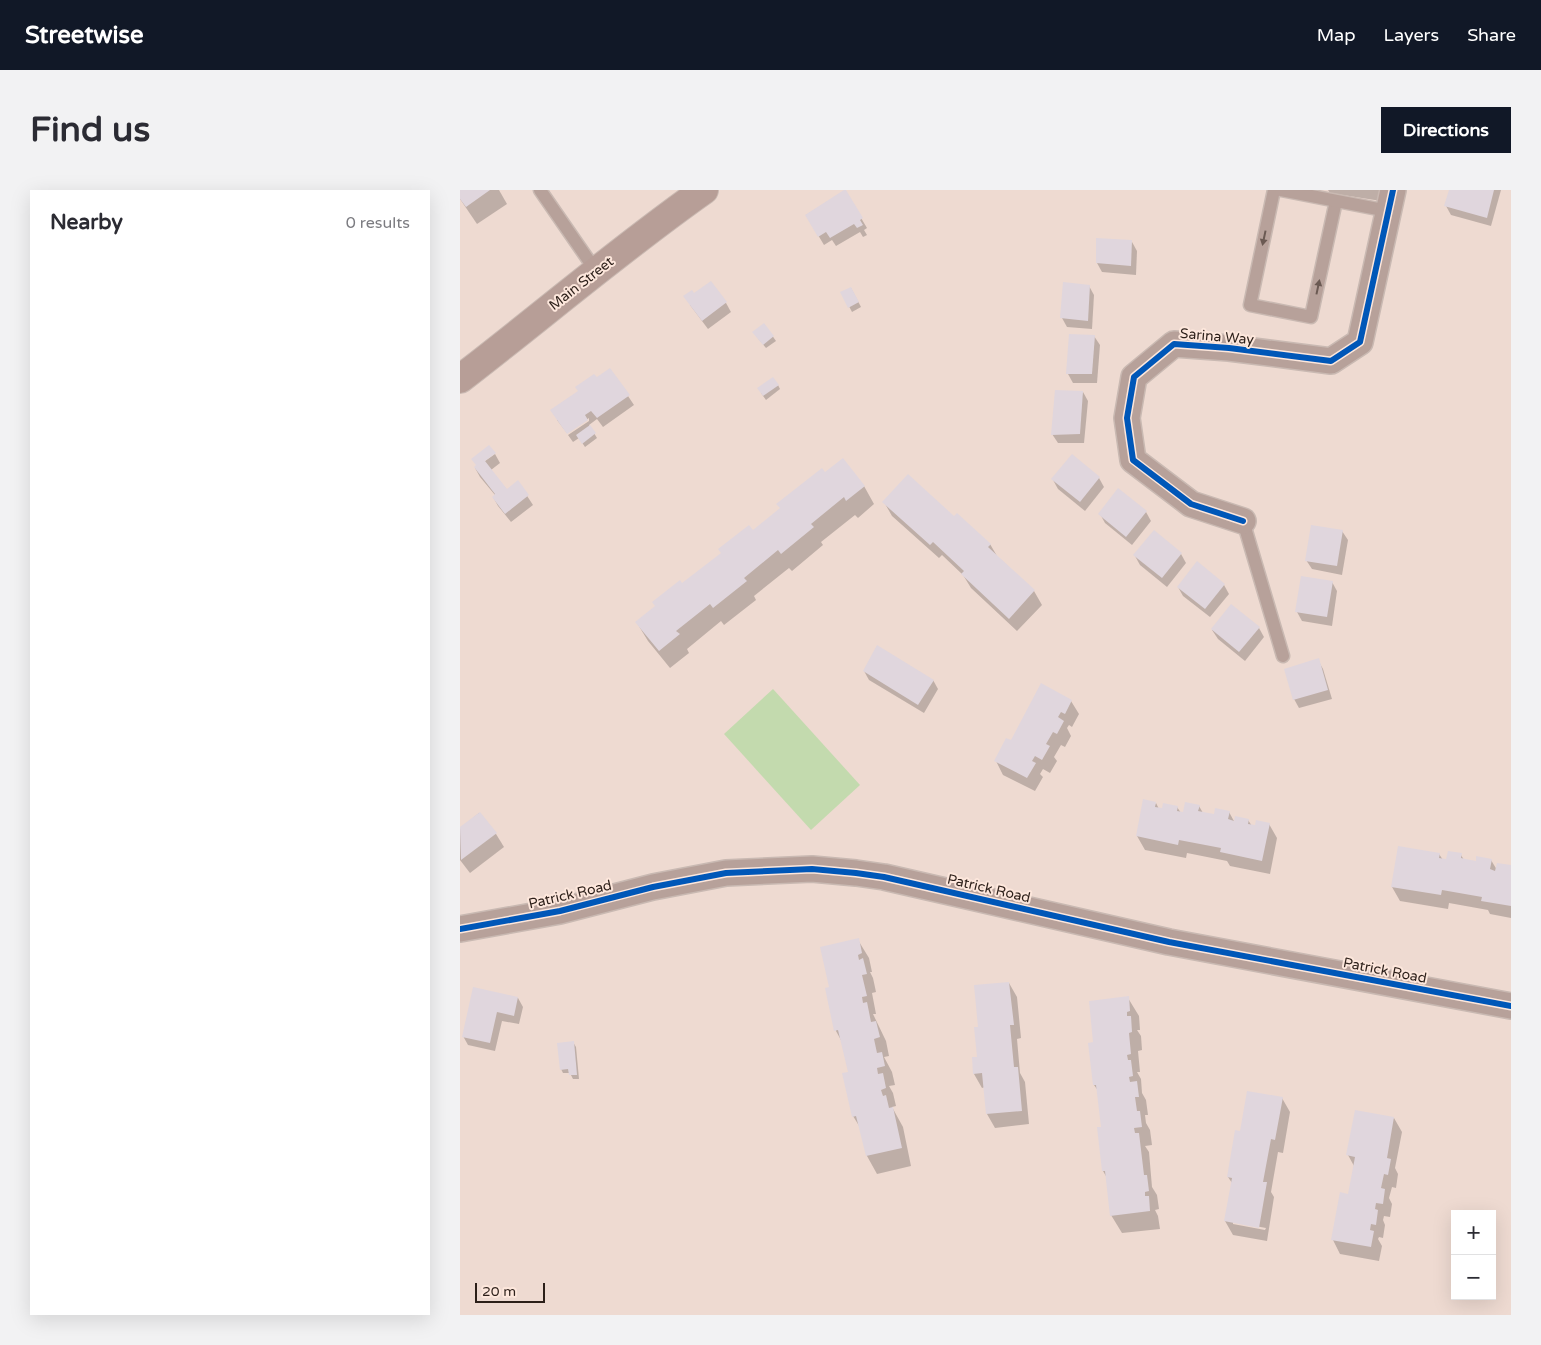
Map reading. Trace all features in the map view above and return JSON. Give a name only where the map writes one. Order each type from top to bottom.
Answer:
[{"type":"main road","name":"Main Street","points":[[460,379],[596,271],[704,190]]},
{"type":"street","name":"Sarina Way","points":[[1243,521],[1191,504],[1133,460],[1127,418],[1134,377],[1174,344],[1229,348],[1332,361],[1360,342],[1390,200]]},
{"type":"street","name":"Patrick Road","points":[[460,930],[560,911],[653,887],[726,873],[812,869],[884,877],[1169,942],[1511,1006]]},
{"type":"lane","points":[[540,190],[596,271]]},
{"type":"lane","points":[[1274,190],[1250,305],[1312,317],[1336,201]]},
{"type":"lane","points":[[1281,190],[1336,201],[1390,200]]},
{"type":"lane","points":[[1243,521],[1283,656]]},
{"type":"green space","points":[[773,689],[860,785],[811,830],[724,734]]},
{"type":"building","points":[[460,190],[490,190],[466,207],[460,199]]},
{"type":"building","points":[[846,190],[863,218],[860,220],[863,225],[857,228],[854,224],[830,238],[826,232],[818,237],[805,215]]},
{"type":"building","points":[[1449,190],[1494,190],[1487,218],[1444,206]]},
{"type":"building","points":[[1096,238],[1132,240],[1131,266],[1096,263]]},
{"type":"building","points":[[711,281],[727,302],[702,321],[683,296],[692,290],[694,293]]},
{"type":"building","points":[[1063,282],[1090,285],[1088,321],[1060,318]]},
{"type":"building","points":[[851,287],[859,302],[848,308],[840,292]]},
{"type":"building","points":[[764,323],[774,336],[763,345],[752,332]]},
{"type":"building","points":[[1069,334],[1095,335],[1092,374],[1066,374]]},
{"type":"building","points":[[610,368],[630,395],[597,418],[591,411],[585,415],[588,420],[567,434],[550,410],[578,391],[575,387],[594,374],[597,377]]},
{"type":"building","points":[[773,377],[779,385],[763,396],[757,388]]},
{"type":"building","points":[[1055,390],[1083,391],[1080,434],[1051,435]]},
{"type":"building","points":[[590,425],[596,433],[582,444],[576,435]]},
{"type":"building","points":[[489,445],[496,453],[485,461],[507,489],[518,480],[529,495],[505,514],[492,497],[495,494],[474,467],[476,465],[471,459]]},
{"type":"building","points":[[1072,454],[1100,477],[1080,502],[1051,479]]},
{"type":"building","points":[[843,458],[865,486],[846,501],[844,497],[811,524],[814,527],[781,554],[778,550],[744,578],[747,581],[713,608],[710,604],[676,631],[680,634],[659,651],[635,622],[655,606],[652,602],[680,580],[682,583],[721,553],[718,549],[749,525],[753,530],[780,508],[776,504],[822,468],[825,472]]},
{"type":"building","points":[[908,474],[954,516],[957,513],[991,544],[988,547],[1035,590],[1009,619],[961,574],[964,571],[933,542],[930,545],[882,502]]},
{"type":"building","points":[[1118,488],[1147,511],[1126,537],[1098,514]]},
{"type":"building","points":[[1311,525],[1343,530],[1337,566],[1305,561]]},
{"type":"building","points":[[1154,530],[1182,553],[1162,578],[1133,555]]},
{"type":"building","points":[[1197,561],[1225,584],[1205,609],[1177,587]]},
{"type":"building","points":[[1301,576],[1333,581],[1327,617],[1295,612]]},
{"type":"building","points":[[1231,604],[1260,627],[1239,652],[1211,629]]},
{"type":"building","points":[[877,645],[934,680],[918,705],[863,671]]},
{"type":"building","points":[[1319,658],[1328,690],[1293,700],[1284,669]]},
{"type":"building","points":[[1041,683],[1072,700],[1065,714],[1061,712],[1058,717],[1064,721],[1057,734],[1053,732],[1046,744],[1050,746],[1042,760],[1035,756],[1032,761],[1036,763],[1027,778],[994,761],[1006,738],[1011,740]]},
{"type":"building","points":[[1143,799],[1156,802],[1155,807],[1162,808],[1163,803],[1178,806],[1177,811],[1183,812],[1185,802],[1200,805],[1198,811],[1214,814],[1215,808],[1230,811],[1228,819],[1234,821],[1235,816],[1249,819],[1248,824],[1255,825],[1256,820],[1270,823],[1262,861],[1220,852],[1221,848],[1179,840],[1178,845],[1136,836]]},
{"type":"building","points":[[480,812],[497,833],[461,860],[460,827]]},
{"type":"building","points":[[1398,846],[1440,853],[1439,858],[1446,859],[1448,851],[1462,853],[1461,858],[1476,861],[1476,856],[1492,859],[1490,869],[1495,871],[1497,863],[1511,865],[1511,906],[1481,901],[1482,897],[1442,890],[1441,895],[1391,887]]},
{"type":"building","points":[[859,938],[862,953],[858,955],[859,960],[863,958],[867,974],[862,975],[867,996],[862,997],[863,1003],[867,1002],[871,1022],[876,1021],[880,1037],[874,1039],[877,1053],[882,1052],[885,1066],[877,1068],[878,1074],[883,1073],[886,1088],[881,1090],[883,1096],[886,1095],[889,1108],[893,1107],[902,1148],[866,1156],[856,1116],[852,1117],[842,1073],[848,1072],[838,1030],[834,1031],[825,988],[829,987],[820,947]]},
{"type":"building","points":[[1009,982],[1014,1025],[1010,1025],[1014,1067],[1018,1067],[1022,1111],[986,1114],[982,1073],[973,1074],[972,1057],[977,1057],[974,1027],[978,1027],[974,985]]},
{"type":"building","points":[[473,987],[518,997],[514,1016],[497,1012],[490,1043],[462,1037]]},
{"type":"building","points":[[1129,996],[1130,1011],[1127,1012],[1127,1016],[1131,1016],[1132,1032],[1129,1033],[1131,1054],[1127,1055],[1128,1060],[1131,1060],[1133,1076],[1129,1077],[1130,1082],[1137,1081],[1139,1097],[1135,1097],[1137,1111],[1140,1111],[1142,1127],[1134,1128],[1135,1133],[1139,1133],[1144,1175],[1147,1175],[1149,1191],[1145,1192],[1145,1196],[1149,1196],[1150,1211],[1110,1216],[1105,1171],[1102,1171],[1097,1127],[1101,1127],[1096,1085],[1093,1085],[1088,1043],[1093,1042],[1089,1001]]},
{"type":"building","points":[[574,1041],[577,1075],[569,1075],[568,1069],[560,1070],[557,1043]]},
{"type":"building","points":[[1247,1091],[1283,1097],[1275,1140],[1271,1139],[1263,1182],[1267,1182],[1259,1228],[1224,1221],[1232,1178],[1227,1177],[1235,1130],[1240,1131]]},
{"type":"building","points":[[1355,1110],[1394,1117],[1387,1158],[1391,1159],[1388,1175],[1384,1174],[1381,1188],[1385,1189],[1383,1204],[1376,1203],[1375,1209],[1378,1210],[1376,1225],[1371,1224],[1370,1230],[1374,1231],[1371,1247],[1331,1240],[1340,1192],[1348,1194],[1355,1157],[1346,1155]]},
{"type":"cycle path","points":[[1243,521],[1191,504],[1133,460],[1127,418],[1134,377],[1174,344],[1229,348],[1331,361],[1360,342],[1393,190]]},
{"type":"cycle path","points":[[460,929],[560,911],[653,887],[726,873],[812,869],[884,877],[1169,942],[1511,1006]]}]
